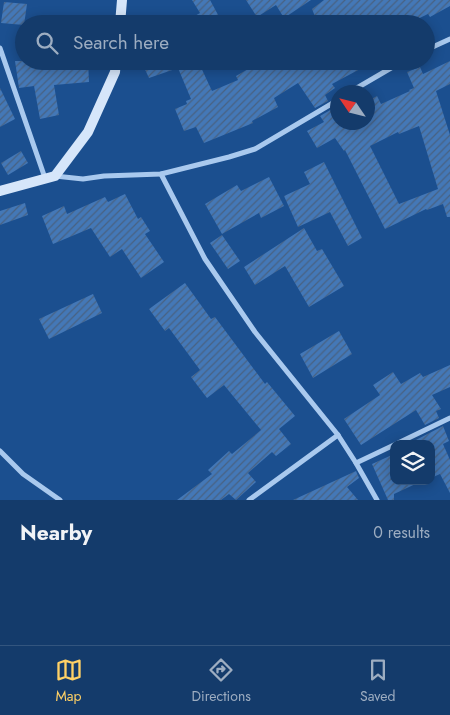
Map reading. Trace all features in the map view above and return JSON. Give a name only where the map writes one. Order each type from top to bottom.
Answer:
[{"type":"main road","points":[[121,15],[122,0]]},
{"type":"main road","points":[[0,191],[50,177],[88,132],[115,70]]},
{"type":"street","points":[[435,46],[450,39]]},
{"type":"street","points":[[0,48],[50,177],[83,179],[104,176],[161,174],[255,149],[330,105]]},
{"type":"street","points":[[362,85],[388,70]]},
{"type":"street","points":[[161,174],[210,267],[255,332],[338,435],[377,500]]},
{"type":"street","points":[[403,440],[450,418]]},
{"type":"street","points":[[249,500],[338,435]]},
{"type":"street","points":[[356,463],[390,446]]},
{"type":"street","points":[[0,451],[23,474],[60,500]]},
{"type":"building","points":[[192,0],[210,0],[218,15],[197,15],[200,13]]},
{"type":"building","points":[[246,0],[311,0],[288,15],[282,15],[276,5],[260,15],[256,15]]},
{"type":"building","points":[[324,0],[450,0],[450,6],[434,15],[314,15],[312,9]]},
{"type":"building","points":[[4,2],[27,4],[25,15],[15,15],[15,24],[1,23]]},
{"type":"building","points":[[450,61],[450,84],[436,91],[450,135],[450,217],[447,217],[443,204],[426,209],[385,229],[345,150],[335,138],[317,148],[307,131],[324,122],[320,116],[330,110],[330,130],[375,130],[375,97],[377,96],[381,104],[410,91],[414,88],[407,72],[421,70],[423,74],[435,70],[435,68]],"holes":[[[419,126],[438,189],[399,204],[370,146],[398,132],[399,134]]]},
{"type":"building","points":[[16,70],[88,70],[89,82],[54,85],[59,115],[40,119],[34,86],[19,88]]},
{"type":"building","points":[[145,70],[172,70],[149,78]]},
{"type":"building","points":[[179,70],[202,70],[212,91],[238,80],[236,76],[246,70],[358,70],[330,85],[330,92],[325,95],[328,101],[315,108],[298,83],[274,98],[278,107],[252,121],[253,123],[204,143],[196,127],[184,131],[175,109],[187,104],[186,101],[191,99]]},
{"type":"building","points":[[0,88],[15,119],[0,127]]},
{"type":"building","points":[[21,151],[28,163],[8,175],[1,163]]},
{"type":"building","points":[[324,162],[362,238],[348,246],[330,212],[298,227],[284,196],[310,184],[304,172]]},
{"type":"building","points":[[269,177],[284,206],[261,218],[259,213],[222,234],[205,204],[237,185],[241,191]]},
{"type":"building","points":[[125,194],[138,219],[141,217],[150,231],[145,234],[164,262],[141,278],[122,249],[110,257],[91,228],[53,244],[42,216],[64,206],[67,214],[105,197],[108,202]]},
{"type":"building","points":[[25,203],[28,215],[0,225],[0,211]]},
{"type":"building","points":[[304,228],[317,251],[322,249],[344,286],[309,307],[285,266],[255,285],[244,267]]},
{"type":"building","points":[[222,235],[240,261],[228,269],[210,243]]},
{"type":"building","points":[[185,283],[211,319],[215,317],[265,384],[267,382],[295,416],[279,429],[291,444],[276,456],[272,452],[248,473],[256,482],[236,500],[229,494],[221,500],[177,500],[212,474],[208,470],[229,451],[232,454],[261,430],[224,385],[207,398],[191,377],[200,370],[169,328],[165,331],[149,309]]},
{"type":"building","points":[[93,294],[102,313],[49,339],[39,319]]},
{"type":"building","points":[[339,331],[352,354],[313,378],[300,354]]},
{"type":"building","points":[[450,365],[450,387],[432,395],[441,409],[436,411],[439,418],[425,425],[416,410],[361,445],[344,419],[380,395],[373,385],[393,372],[401,384],[420,373],[423,377]]},
{"type":"building","points":[[443,426],[449,441],[443,444],[450,460],[450,493],[440,474],[435,476],[435,440],[416,440]]},
{"type":"building","points":[[390,456],[390,485],[413,485],[394,494],[394,500],[388,500],[372,464]]},
{"type":"building","points":[[356,471],[359,478],[347,487],[358,500],[293,500]]}]
